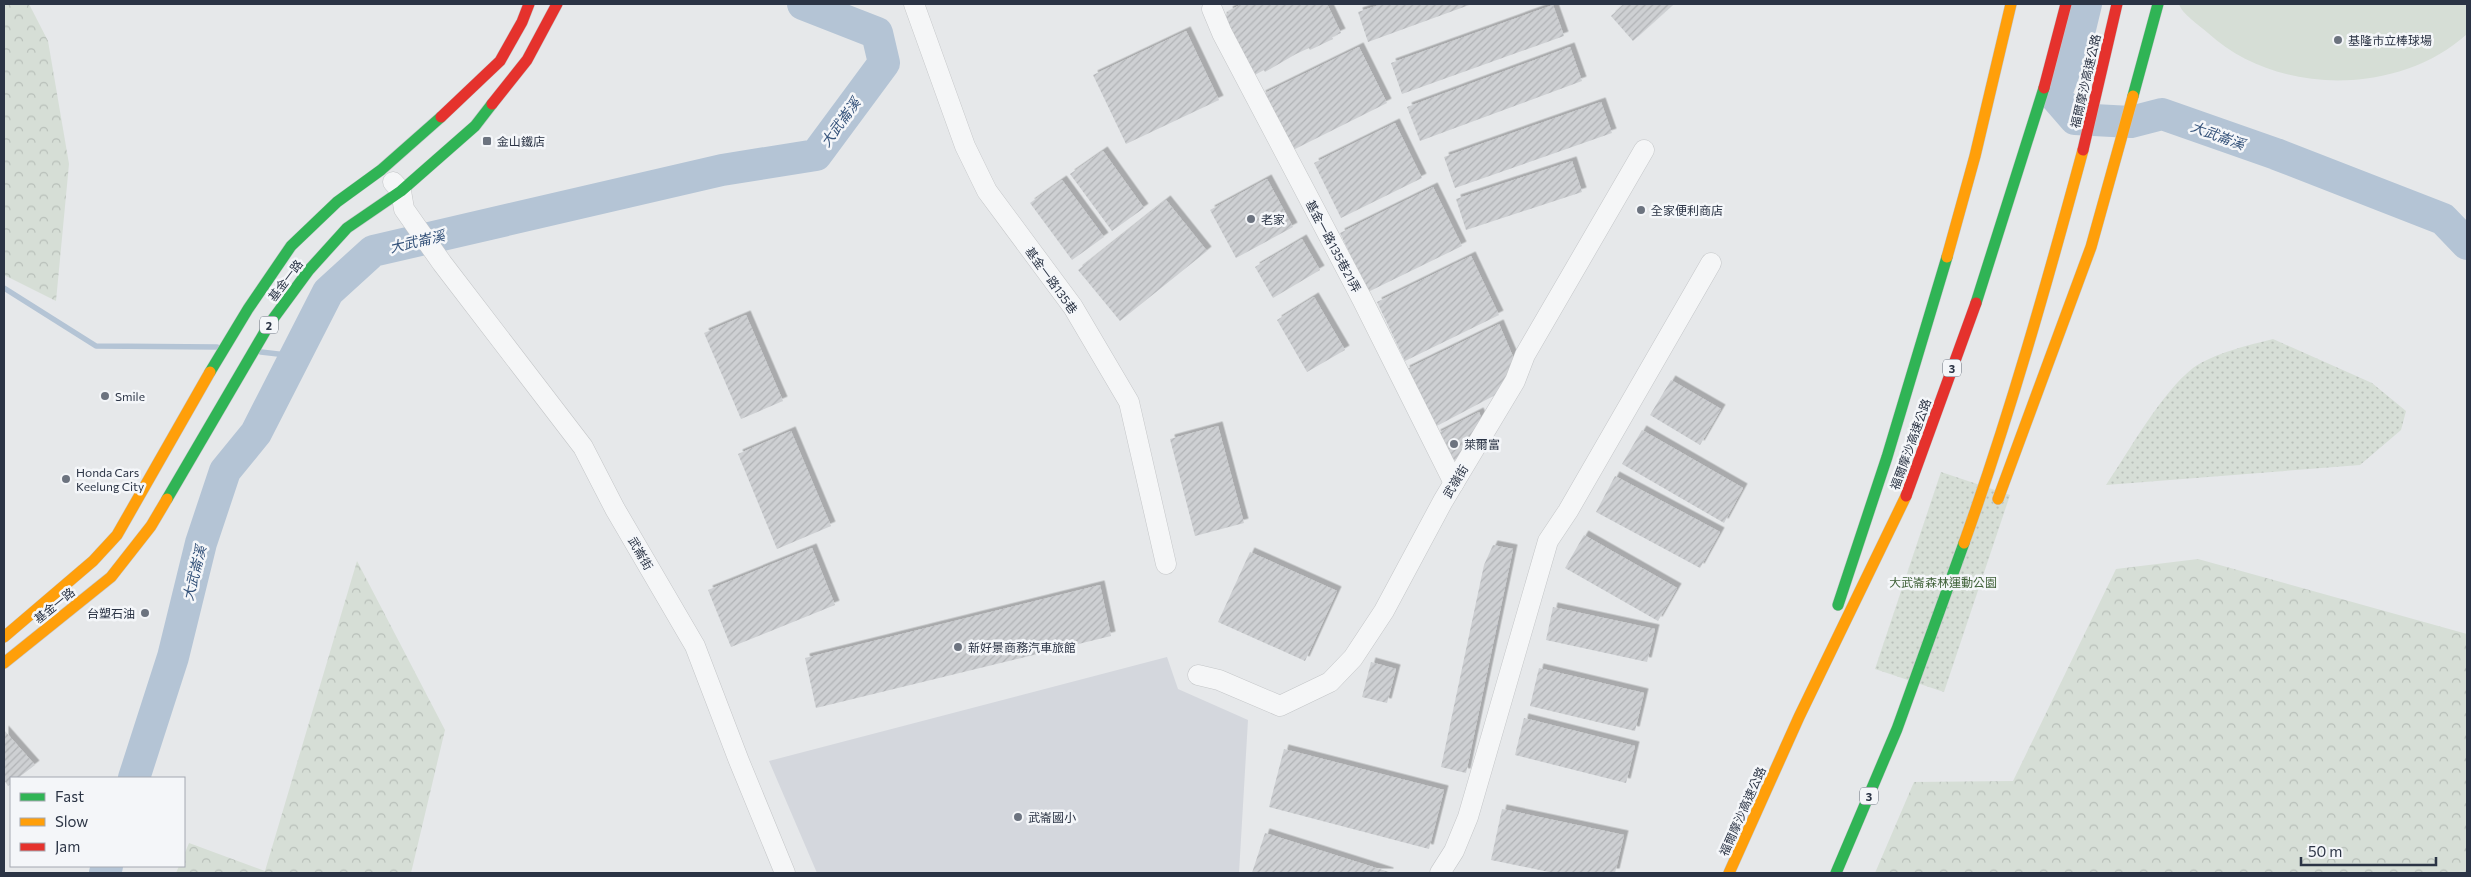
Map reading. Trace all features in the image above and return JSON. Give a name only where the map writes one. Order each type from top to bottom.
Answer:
[{"type":"main road","name":"基金一路","points":[[4,638],[94,561],[117,535],[248,309],[291,246],[337,202],[381,170],[460,100],[500,61],[522,22],[529,4]]},
{"type":"main road","name":"基金一路","points":[[4,663],[111,577],[151,526],[270,323],[309,270],[347,228],[402,200],[475,126],[504,92],[527,60],[550,22],[557,4]]},
{"type":"main road","points":[[1799,717],[1876,494],[1932,310],[1964,201],[2011,4]]},
{"type":"main road","points":[[2019,22],[2023,4]]},
{"type":"main road","name":"福爾摩沙高速公路","points":[[1729,873],[1799,717],[1902,504],[1987,272],[2047,80],[2066,4]]},
{"type":"main road","name":"福爾摩沙高速公路","points":[[1836,873],[1897,729],[1990,468],[2037,317],[2083,149],[2117,4]]},
{"type":"main road","points":[[1996,506],[2091,246],[2158,4]]},
{"type":"main road","points":[[1932,310],[2006,76]]},
{"type":"main road","points":[[1897,729],[1955,604]]},
{"type":"street","name":"基金一路135巷","points":[[914,4],[965,146],[987,191],[1073,307],[1129,402],[1166,564]]},
{"type":"street","name":"基金一路135巷21弄","points":[[1212,9],[1222,33],[1362,298],[1454,483]]},
{"type":"street","name":"武嶺街","points":[[1198,676],[1219,680],[1280,706],[1330,682],[1354,658],[1384,611],[1454,483],[1515,381],[1525,355],[1644,150]]},
{"type":"street","name":"武崙街","points":[[381,170],[442,263],[584,447],[615,509],[695,646],[739,761],[786,873]]},
{"type":"street","points":[[1440,873],[1454,851],[1468,817],[1548,541],[1568,511],[1711,263]]},
{"type":"shaded area","name":"武崙國小","points":[[1167,657],[1178,689],[1248,720],[1239,873],[817,873],[769,761]]},
{"type":"green space","points":[[4,4],[29,4],[48,41],[69,164],[56,301],[4,275]]},
{"type":"green space","name":"基隆市立棒球場","points":[[2179,4],[2467,4],[2467,34],[2439,54],[2407,69],[2373,78],[2338,80],[2302,77],[2268,68],[2236,54],[2191,19]]},
{"type":"green space","points":[[2273,339],[2372,383],[2406,411],[2401,430],[2360,465],[2106,485],[2158,407],[2181,379],[2193,368],[2220,354]]},
{"type":"green space","name":"大武崙森林運動公園","points":[[1941,472],[2010,495],[1944,692],[1875,669]]},
{"type":"green space","points":[[2198,559],[2467,634],[2467,873],[1875,873],[1914,782],[2013,781],[2116,569]]},
{"type":"green space","points":[[357,561],[445,730],[411,873],[176,873],[179,867],[185,867],[185,853],[189,843],[265,871]]},
{"type":"building","points":[[1242,4],[1327,4],[1341,33],[1332,37],[1333,39],[1310,50],[1309,48],[1296,54],[1265,72],[1264,70],[1251,77],[1222,17],[1229,13],[1228,11]]},
{"type":"building","points":[[1382,4],[1472,4],[1368,42],[1358,12]]},
{"type":"building","points":[[1624,4],[1674,4],[1633,41],[1611,16]]},
{"type":"building","points":[[1553,5],[1564,36],[1402,94],[1391,63]]},
{"type":"building","points":[[1186,31],[1219,100],[1126,144],[1093,75]]},
{"type":"building","points":[[1359,47],[1387,103],[1289,152],[1261,95]]},
{"type":"building","points":[[1570,47],[1582,81],[1420,141],[1407,107]]},
{"type":"building","points":[[1601,102],[1612,133],[1455,188],[1444,157]]},
{"type":"building","points":[[1395,123],[1422,178],[1341,218],[1314,163]]},
{"type":"building","points":[[1103,151],[1144,208],[1112,231],[1070,174]]},
{"type":"building","points":[[1572,161],[1582,192],[1466,230],[1456,199]]},
{"type":"building","name":"老家","points":[[1267,179],[1293,227],[1236,258],[1210,210]]},
{"type":"building","points":[[1062,180],[1104,237],[1072,260],[1030,203]]},
{"type":"building","points":[[1433,187],[1462,246],[1368,292],[1340,233]]},
{"type":"building","points":[[1166,200],[1207,251],[1120,321],[1078,270]]},
{"type":"building","points":[[1302,239],[1320,270],[1273,298],[1255,267]]},
{"type":"building","points":[[1471,256],[1499,315],[1405,361],[1377,302]]},
{"type":"building","points":[[1314,297],[1345,350],[1307,372],[1277,320]]},
{"type":"building","points":[[746,315],[783,401],[741,419],[704,333]]},
{"type":"building","points":[[1499,324],[1514,359],[1501,392],[1433,428],[1405,370]]},
{"type":"building","points":[[1671,380],[1721,409],[1700,445],[1650,415]]},
{"type":"building","points":[[1479,412],[1484,425],[1468,452],[1448,464],[1436,434]]},
{"type":"building","points":[[1218,426],[1244,523],[1195,536],[1170,439]]},
{"type":"building","points":[[1642,430],[1743,488],[1724,523],[1622,464]]},
{"type":"building","points":[[791,431],[831,526],[777,549],[738,454]]},
{"type":"building","points":[[1615,476],[1720,532],[1700,568],[1596,512]]},
{"type":"building","points":[[1584,535],[1677,588],[1658,621],[1565,568]]},
{"type":"building","points":[[1493,545],[1513,549],[1466,773],[1441,767],[1484,565]]},
{"type":"building","points":[[812,548],[835,605],[731,647],[708,590]]},
{"type":"building","points":[[1250,552],[1337,591],[1305,661],[1218,622]]},
{"type":"building","name":"新好景商務汽車旅館","points":[[1100,585],[1111,636],[816,708],[805,658]]},
{"type":"building","points":[[1553,607],[1655,629],[1647,662],[1546,640]]},
{"type":"building","points":[[1371,662],[1396,669],[1387,703],[1362,697]]},
{"type":"building","points":[[1539,668],[1644,693],[1635,731],[1530,706]]},
{"type":"building","points":[[1524,718],[1635,746],[1626,783],[1515,755]]},
{"type":"building","points":[[4,730],[35,765],[19,777],[10,777],[10,785],[8,786],[4,780]]},
{"type":"building","points":[[1284,749],[1444,790],[1429,849],[1269,807]]},
{"type":"building","points":[[1502,809],[1624,835],[1615,873],[1554,873],[1491,860]]},
{"type":"building","points":[[1265,833],[1389,872],[1389,873],[1252,873]]},
{"type":"waterway","name":"大武崙溪","points":[[134,777],[173,657],[201,543],[225,471],[256,433],[328,292],[373,251],[722,170],[816,155],[884,63],[877,33],[803,4]]},
{"type":"waterway","name":"大武崙溪","points":[[2086,4],[2079,33],[2055,96],[2075,119],[2131,122],[2162,114],[2276,154],[2443,219],[2467,244]]},
{"type":"waterway","points":[[4,288],[96,346],[217,347]]},
{"type":"waterway","points":[[261,352],[295,356]]},
{"type":"waterway","name":"大武崙溪","points":[[105,873],[107,867]]},
{"type":"traffic: fast","points":[[2133,96],[2158,4]]},
{"type":"traffic: fast","points":[[1976,303],[2044,88]]},
{"type":"traffic: fast","points":[[167,499],[270,323],[309,270],[347,228],[401,191],[475,126],[492,104]]},
{"type":"traffic: fast","points":[[210,372],[248,309],[291,246],[337,202],[381,170],[441,117]]},
{"type":"traffic: fast","points":[[1838,605],[1887,457],[1947,257]]},
{"type":"traffic: fast","points":[[1836,873],[1897,729],[1964,543]]},
{"type":"traffic: slow","points":[[1947,257],[1975,156],[2011,4]]},
{"type":"traffic: slow","points":[[1998,499],[2091,247],[2133,96]]},
{"type":"traffic: slow","points":[[1964,543],[1997,446],[2027,348],[2083,150]]},
{"type":"traffic: slow","points":[[4,637],[93,561],[117,535],[210,372]]},
{"type":"traffic: slow","points":[[1729,873],[1799,717],[1906,496]]},
{"type":"traffic: slow","points":[[4,663],[111,577],[151,526],[167,499]]},
{"type":"traffic: jam","points":[[441,117],[500,61],[522,22],[529,4]]},
{"type":"traffic: jam","points":[[492,104],[527,60],[557,4]]},
{"type":"traffic: jam","points":[[2044,88],[2066,4]]},
{"type":"traffic: jam","points":[[2083,150],[2117,4]]},
{"type":"traffic: jam","points":[[1906,496],[1976,303]]},
{"type":"place","name":"基隆市立棒球場","points":[[2338,40]]},
{"type":"place","name":"金山鐵店","points":[[487,141]]},
{"type":"place","name":"全家便利商店","points":[[1641,210]]},
{"type":"place","name":"老家","points":[[1251,219]]},
{"type":"place","name":"Smile","points":[[105,396]]},
{"type":"place","name":"萊爾富","points":[[1454,444]]},
{"type":"place","name":"Honda Cars Keelung City","points":[[66,479]]},
{"type":"place","name":"台塑石油","points":[[145,613]]},
{"type":"place","name":"新好景商務汽車旅館","points":[[958,647]]},
{"type":"place","name":"武崙國小","points":[[1018,817]]}]
